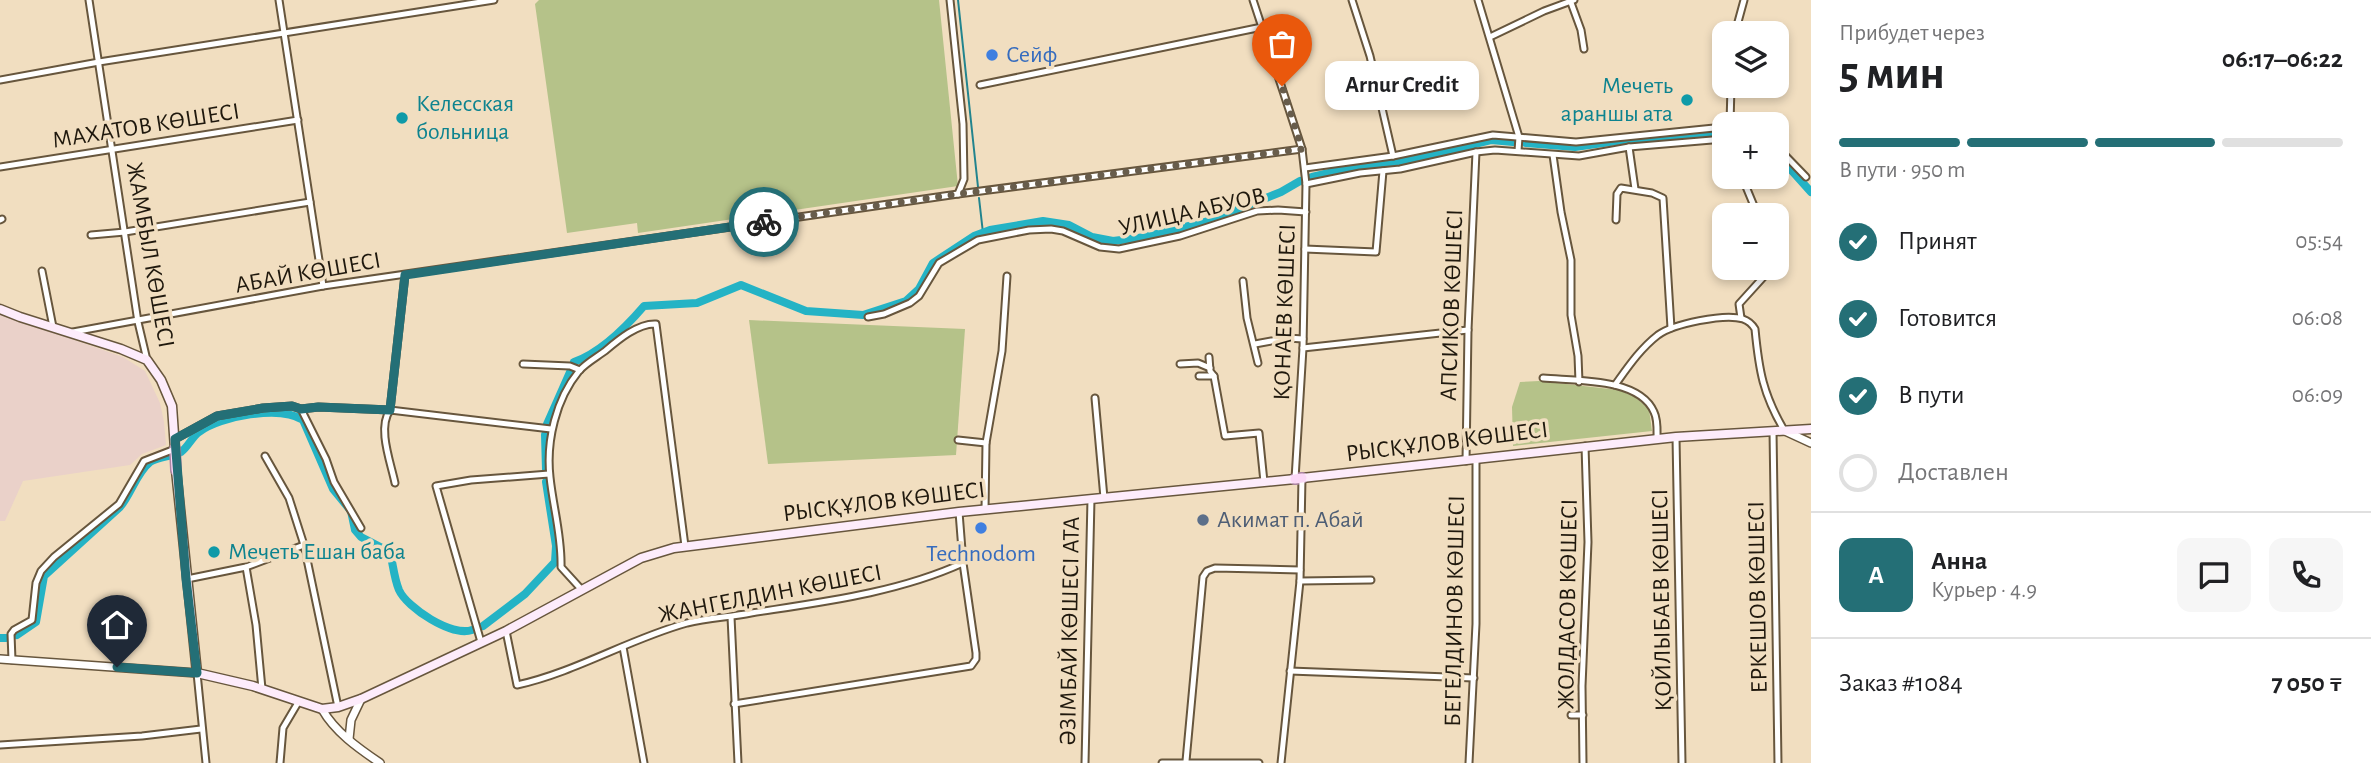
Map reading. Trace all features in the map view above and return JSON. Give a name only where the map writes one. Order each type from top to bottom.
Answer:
[{"type":"main road","points":[[0,309],[147,360]]},
{"type":"main road","name":"ЖАМБЫЛ КӨШЕСІ","points":[[147,360],[161,380],[172,406],[186,579],[197,673]]},
{"type":"main road","name":"РЫСҚҰЛОВ КӨШЕСІ","points":[[197,673],[262,689],[322,709],[338,707],[361,699],[506,631],[581,589],[662,550],[959,512],[1264,482],[1585,446],[1676,437],[1811,429]]},
{"type":"street","name":"ЖАМБЫЛ КӨШЕСІ","points":[[89,0],[138,322],[147,360]]},
{"type":"street","points":[[279,0],[323,286]]},
{"type":"street","points":[[0,80],[494,0]]},
{"type":"street","points":[[950,0],[963,124],[964,179],[958,194]]},
{"type":"street","name":"ҚОНАЕВ КӨШЕСІ","points":[[1253,0],[1302,149],[1306,184],[1299,478],[1300,581],[1281,763]]},
{"type":"street","points":[[1352,0],[1370,56],[1393,156]]},
{"type":"street","points":[[1478,0],[1519,137],[1518,151]]},
{"type":"street","points":[[1490,37],[1572,0],[1584,49]]},
{"type":"street","points":[[1738,21],[1744,0]]},
{"type":"street","points":[[980,85],[1262,27]]},
{"type":"street","name":"МАХАТОВ КӨШЕСІ","points":[[0,167],[298,120]]},
{"type":"street","points":[[1305,168],[1393,156],[1493,135],[1576,142],[1712,128]]},
{"type":"street","points":[[1306,184],[1476,152],[1495,150],[1579,156],[1629,146],[1712,140]]},
{"type":"street","points":[[1629,146],[1635,189]]},
{"type":"street","name":"АБАЙ КӨШЕСІ","points":[[70,332],[138,322],[323,286],[958,194],[1302,149]]},
{"type":"street","name":"АПСИКОВ КӨШЕСІ","points":[[1471,460],[1468,330],[1476,152]]},
{"type":"street","points":[[1553,155],[1560,212],[1571,260],[1571,315],[1579,382]]},
{"type":"street","points":[[1789,160],[1805,177]]},
{"type":"street","points":[[1305,249],[1376,252],[1382,171]]},
{"type":"street","points":[[1616,220],[1618,189],[1635,189],[1658,195],[1664,200],[1671,328]]},
{"type":"street","points":[[90,235],[125,232],[310,202]]},
{"type":"street","name":"УЛИЦА АБУОВ","points":[[868,317],[884,314],[910,303],[919,296],[939,263],[978,240],[1021,231],[1051,229],[1063,231],[1100,247],[1119,249],[1180,236],[1257,211],[1306,212]]},
{"type":"street","points":[[319,261],[329,259]]},
{"type":"street","points":[[42,271],[52,327]]},
{"type":"street","points":[[395,483],[385,432],[390,410],[405,275]]},
{"type":"street","points":[[985,510],[986,443],[1002,351],[1007,276]]},
{"type":"street","points":[[1741,318],[1738,304],[1760,280]]},
{"type":"street","points":[[1244,281],[1247,318],[1258,363]]},
{"type":"street","points":[[1615,385],[1640,351],[1661,333],[1671,328],[1723,318],[1741,318],[1755,329],[1762,382],[1784,430],[1811,443]]},
{"type":"street","points":[[581,589],[561,567],[561,547],[549,474],[551,429],[561,403],[580,370],[647,324],[656,324],[685,546]]},
{"type":"street","points":[[1303,348],[1468,330]]},
{"type":"street","points":[[1255,344],[1288,338],[1303,339]]},
{"type":"street","points":[[1209,357],[1225,436],[1259,433],[1264,482]]},
{"type":"street","points":[[1180,364],[1198,363],[1210,368]]},
{"type":"street","points":[[523,364],[570,366],[580,370]]},
{"type":"street","points":[[1199,376],[1214,376]]},
{"type":"street","points":[[1543,378],[1615,385],[1632,390],[1650,406],[1656,417],[1657,439]]},
{"type":"street","points":[[1095,398],[1104,498]]},
{"type":"street","points":[[12,660],[12,634],[14,630],[32,620],[36,583],[41,571],[54,557],[110,514],[119,504],[144,461],[175,446],[208,420],[226,414],[292,406],[301,409],[318,407],[390,410],[551,429]]},
{"type":"street","points":[[301,409],[326,459],[334,482],[361,528]]},
{"type":"street","name":"ЕРКЕШОВ КӨШЕСІ","points":[[1773,431],[1778,763]]},
{"type":"street","name":"ҚОЙЛЫБАЕВ КӨШЕСІ","points":[[1676,437],[1682,763]]},
{"type":"street","points":[[958,440],[986,443]]},
{"type":"street","name":"ЖОЛДАСОВ КӨШЕСІ","points":[[1583,763],[1588,542],[1585,446]]},
{"type":"street","points":[[265,456],[289,498],[304,545],[338,707]]},
{"type":"street","name":"БЕГЕЛДИНОВ КӨШЕСІ","points":[[1469,763],[1477,586],[1471,460]]},
{"type":"street","points":[[481,642],[436,486],[471,480],[549,474]]},
{"type":"street","name":"ӘЗІМБАЙ КӨШЕСІ АТА","points":[[1085,763],[1091,499]]},
{"type":"street","points":[[734,704],[971,666],[975,653],[959,512]]},
{"type":"street","points":[[186,579],[246,567],[304,545]]},
{"type":"street","name":"ЖАНГЕЛДИН КӨШЕСІ","points":[[506,631],[517,685],[572,668],[655,633],[689,623],[909,584],[963,563]]},
{"type":"street","points":[[246,567],[256,625],[262,689]]},
{"type":"street","points":[[1186,761],[1203,577],[1216,568],[1300,570]]},
{"type":"street","points":[[1300,581],[1371,580]]},
{"type":"street","points":[[731,617],[738,763]]},
{"type":"street","points":[[623,648],[644,763]]},
{"type":"street","name":"РЫСҚҰЛОВ КӨШЕСІ","points":[[0,659],[197,673]]},
{"type":"street","points":[[1290,671],[1474,678]]},
{"type":"street","name":"ЖАМБЫЛ КӨШЕСІ","points":[[197,673],[206,763]]},
{"type":"street","points":[[349,739],[351,720],[361,699]]},
{"type":"street","points":[[280,763],[283,728],[299,701]]},
{"type":"street","points":[[322,709],[333,725],[379,763]]},
{"type":"street","points":[[1571,715],[1583,715]]},
{"type":"street","points":[[0,745],[142,736],[201,729]]},
{"type":"street","points":[[1162,763],[1259,763]]},
{"type":"shaded area","points":[[0,314],[123,357],[145,371],[160,403],[166,445],[142,454],[130,465],[23,481],[5,521],[0,521]]},
{"type":"green space","points":[[539,0],[939,0],[958,186],[638,233],[637,223],[567,233],[535,4]]},
{"type":"green space","points":[[749,320],[965,329],[956,455],[768,464]]},
{"type":"green space","points":[[1539,381],[1619,390],[1635,397],[1649,409],[1652,431],[1513,446],[1512,407],[1520,382]]},
{"type":"waterway","points":[[958,0],[978,187]]},
{"type":"waterway","points":[[1526,143],[1575,147],[1631,139],[1712,134]]},
{"type":"waterway","points":[[1312,177],[1359,166],[1404,161],[1491,140],[1513,142]]},
{"type":"waterway","points":[[1789,167],[1811,192]]},
{"type":"waterway","points":[[574,362],[604,345],[644,306],[697,303],[741,285],[806,311],[863,315],[906,301],[919,289],[933,263],[974,236],[990,230],[1043,221],[1069,225],[1092,237],[1113,241],[1145,237],[1209,221],[1281,192],[1300,181]]},
{"type":"waterway","points":[[979,198],[983,233]]},
{"type":"waterway","points":[[547,424],[570,372]]},
{"type":"waterway","points":[[17,635],[36,622],[44,576],[120,507],[141,471],[150,462],[181,452],[197,434],[209,426],[235,417],[266,413],[280,413],[303,420],[333,489],[351,511],[355,530],[361,537],[390,552],[397,585],[411,605],[442,625],[463,631],[472,630]]},
{"type":"waterway","points":[[545,435],[546,470]]},
{"type":"waterway","points":[[483,626],[525,594],[555,562],[556,546],[546,482]]},
{"type":"waterway","points":[[0,638],[6,638]]},
{"type":"way so far","points":[[764,222],[1302,149],[1282,86]]},
{"type":"place","name":"Сейф","points":[[992,55]]},
{"type":"place","name":"Arnur Credit","points":[[1282,86]]},
{"type":"place","name":"Мечеть араншы ата","points":[[1687,100]]},
{"type":"place","name":"Келесская больница","points":[[402,118]]},
{"type":"place","name":"Акимат п. Абай","points":[[1203,520]]},
{"type":"place","name":"Technodom","points":[[981,528]]},
{"type":"place","name":"Мечеть Ешан баба","points":[[214,552]]},
{"type":"route","points":[[117,667],[197,673],[186,579],[175,439],[217,416],[263,408],[292,406],[301,409],[318,407],[390,410],[405,275],[764,222]]}]
